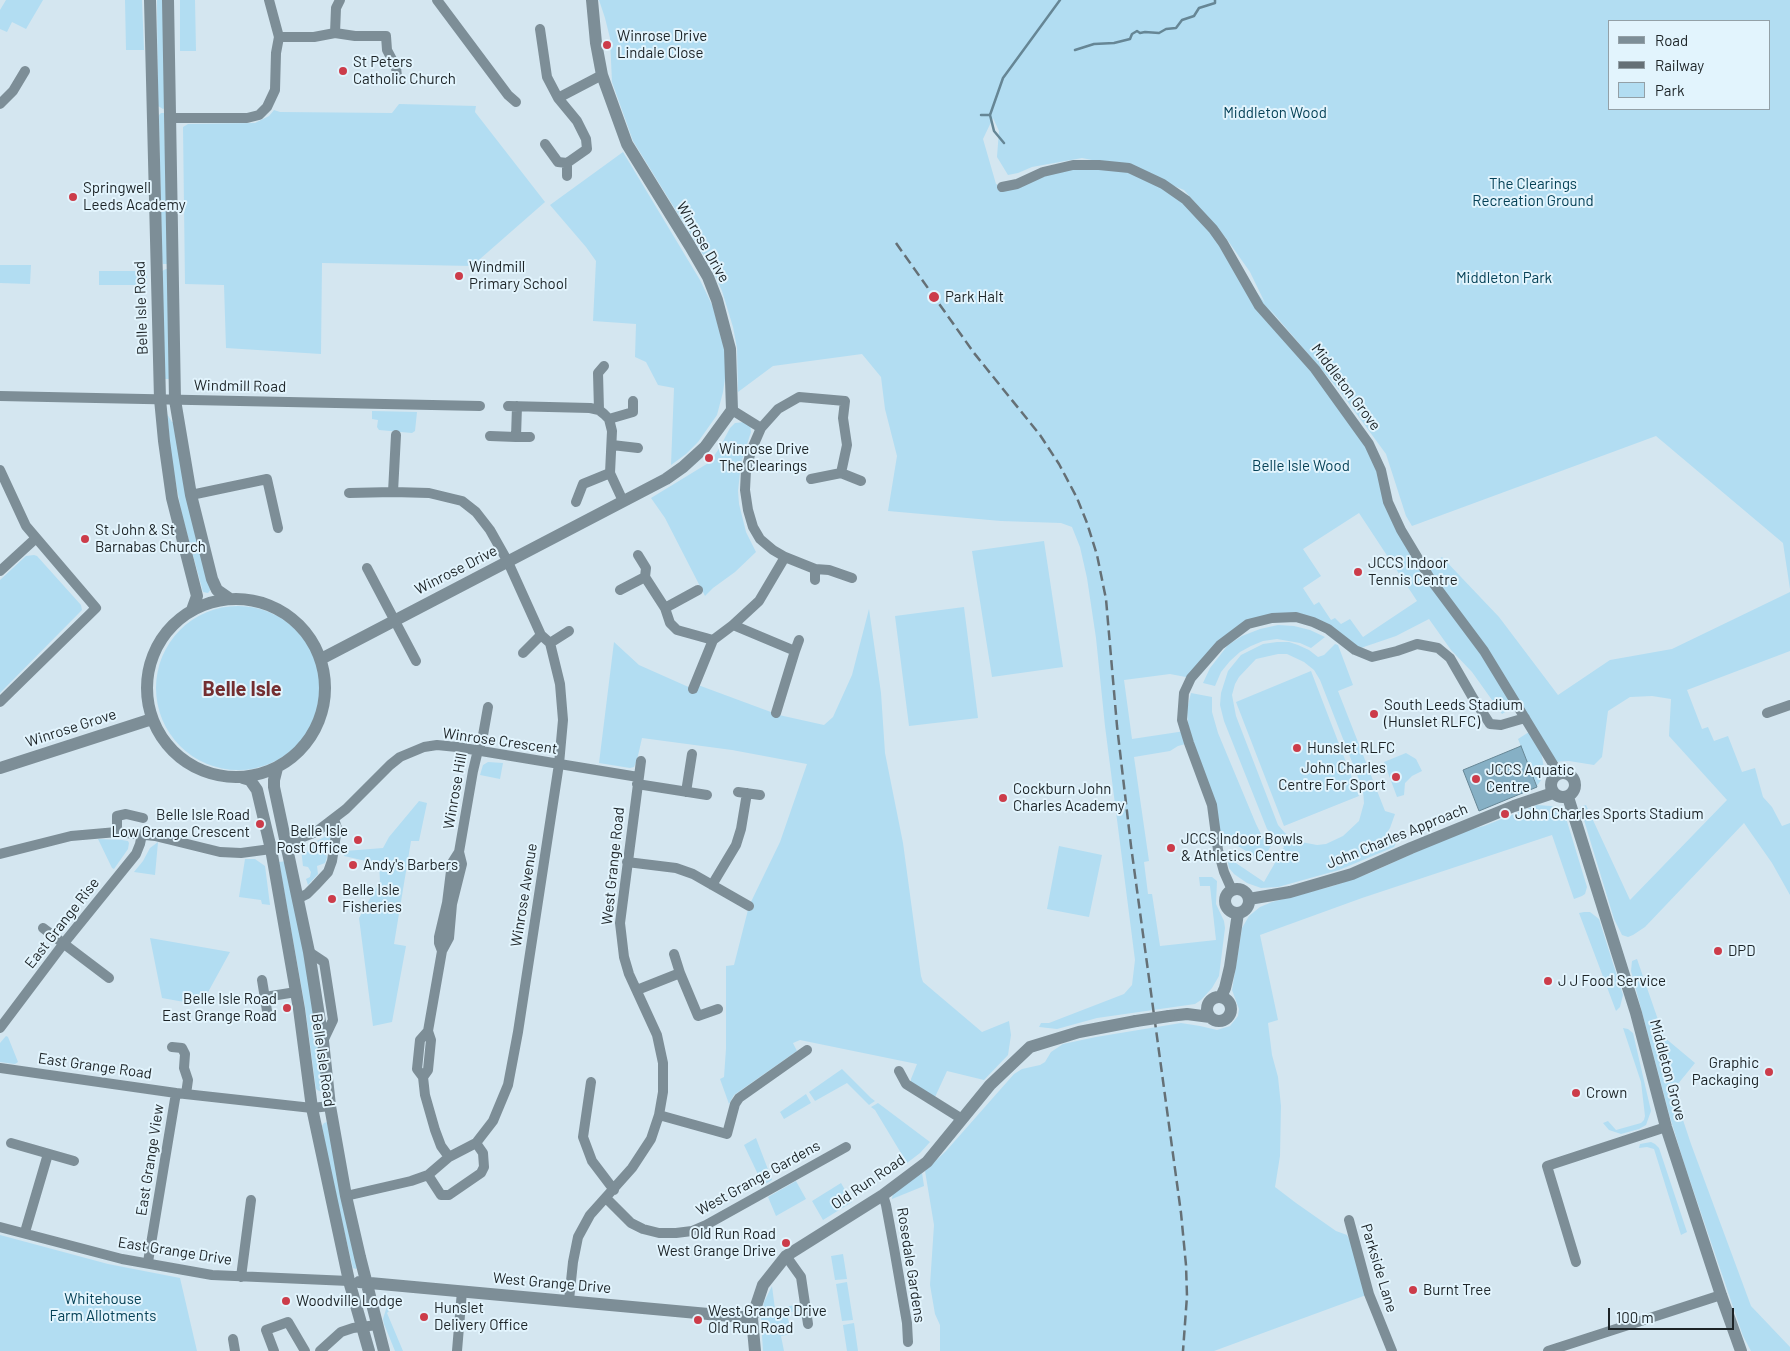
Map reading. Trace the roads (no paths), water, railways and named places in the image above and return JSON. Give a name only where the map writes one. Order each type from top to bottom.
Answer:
[{"type":"street","name":"Belle Isle Road","points":[[150,0],[160,399],[172,498],[197,596],[192,610]]},
{"type":"street","points":[[168,0],[176,400],[191,495],[212,579],[217,590],[230,599]]},
{"type":"street","points":[[170,118],[247,118],[259,115],[267,107],[274,90],[275,58],[279,36],[269,0]]},
{"type":"street","points":[[335,33],[336,8],[340,0]]},
{"type":"street","points":[[437,0],[509,100]]},
{"type":"street","name":"Winrose Drive","points":[[321,659],[666,479],[683,467],[705,447],[732,410],[730,349],[717,300],[708,277],[627,144],[602,75],[596,43],[592,0]]},
{"type":"street","points":[[540,29],[547,76],[558,98],[577,121],[586,139],[587,149],[567,163],[558,162],[545,144]]},
{"type":"street","points":[[279,36],[314,37],[335,33],[355,36],[386,36],[386,50],[396,68],[397,77]]},
{"type":"street","points":[[0,104],[13,91],[25,71]]},
{"type":"street","points":[[558,98],[602,75]]},
{"type":"street","points":[[567,163],[567,176]]},
{"type":"street","name":"Middleton Grove","points":[[1002,187],[1017,184],[1043,172],[1074,165],[1099,165],[1129,168],[1163,184],[1186,200],[1218,236],[1259,306],[1315,369],[1369,444],[1381,470],[1388,502],[1401,530],[1431,580],[1484,651],[1559,774],[1568,774],[1574,780],[1574,790],[1568,796],[1636,1013],[1666,1127],[1740,1351]]},
{"type":"street","points":[[599,410],[598,373],[604,366]]},
{"type":"street","name":"Windmill Road","points":[[0,396],[480,406]]},
{"type":"street","points":[[841,473],[847,445],[843,418],[846,396],[799,397],[778,409],[761,428],[751,451],[746,470],[748,510],[753,527],[760,539],[785,557],[815,575],[829,570],[852,578]]},
{"type":"street","points":[[609,418],[633,412],[634,400]]},
{"type":"street","points":[[516,437],[512,406],[590,408],[599,410],[609,418],[612,431],[610,473],[623,500]]},
{"type":"street","points":[[732,410],[761,428]]},
{"type":"street","points":[[393,492],[396,435]]},
{"type":"street","points":[[490,436],[530,437]]},
{"type":"street","points":[[612,445],[638,448]]},
{"type":"street","points":[[0,470],[2,484],[35,539],[96,608],[0,702]]},
{"type":"street","points":[[576,502],[584,484],[610,473]]},
{"type":"street","points":[[811,479],[841,473],[861,481]]},
{"type":"street","points":[[191,495],[267,479],[278,528]]},
{"type":"street","points":[[349,493],[429,493],[462,501],[476,512],[490,530],[508,562],[541,635],[550,643],[569,631]]},
{"type":"street","points":[[0,571],[35,539]]},
{"type":"street","points":[[638,555],[646,568],[645,577],[665,608],[670,624],[677,630],[713,640]]},
{"type":"street","points":[[693,689],[713,640],[733,625],[759,600],[785,557]]},
{"type":"street","points":[[367,568],[416,661]]},
{"type":"street","points":[[620,590],[645,577]]},
{"type":"street","points":[[665,608],[698,590]]},
{"type":"street","points":[[230,599],[254,601],[276,608],[290,616],[313,642],[321,659],[325,677],[325,695],[321,716],[312,736],[297,754],[277,768],[244,778],[221,777],[199,770],[184,761],[170,750],[160,735],[152,719],[148,704],[146,687],[148,668],[155,650],[170,628],[192,610],[206,604],[230,599]]},
{"type":"street","points":[[1232,890],[1224,872],[1218,850],[1212,805],[1182,720],[1184,693],[1191,678],[1220,644],[1248,624],[1272,618],[1296,617],[1328,629],[1355,650],[1372,657],[1416,644],[1438,648],[1450,658],[1490,724],[1501,726],[1525,718]]},
{"type":"street","points":[[733,625],[795,651]]},
{"type":"street","points":[[523,652],[541,635]]},
{"type":"street","points":[[776,713],[799,640]]},
{"type":"street","name":"Winrose Avenue","points":[[346,1196],[411,1181],[428,1175],[449,1157],[476,1143],[494,1121],[508,1084],[518,1032],[563,720],[560,684],[550,643]]},
{"type":"street","points":[[1767,713],[1790,704]]},
{"type":"street","name":"Winrose Hill","points":[[449,1157],[441,1146],[432,1122],[425,1095],[423,1077],[428,1070],[431,1040],[428,1031],[442,951],[449,938],[449,904],[462,864],[459,852],[488,707]]},
{"type":"street","name":"Winrose Grove","points":[[0,768],[152,719]]},
{"type":"street","name":"Winrose Crescent","points":[[0,854],[71,836],[117,832],[142,834],[220,852],[240,853],[271,849],[316,832],[346,809],[390,765],[412,752],[424,747],[437,745],[558,764],[707,795]]},
{"type":"street","points":[[686,792],[692,754]]},
{"type":"street","name":"West Grange Road","points":[[570,1300],[573,1262],[578,1236],[590,1215],[632,1168],[651,1139],[659,1115],[663,1092],[663,1063],[657,1035],[624,957],[620,923],[641,761]]},
{"type":"street","name":"Belle Isle Road","points":[[277,768],[274,787],[309,952],[323,1041],[330,1106],[346,1196],[384,1351]]},
{"type":"street","points":[[1559,774],[1553,778],[1551,783],[1554,793],[1559,797],[1568,796]]},
{"type":"street","name":"Belle Isle Road","points":[[244,778],[250,780],[256,790],[271,849],[296,992],[312,1108],[350,1281],[369,1351]]},
{"type":"street","points":[[712,884],[736,845],[741,829],[743,793],[760,795]]},
{"type":"street","name":"John Charles Approach","points":[[1249,900],[1290,892],[1352,874],[1506,809],[1554,793]]},
{"type":"street","points":[[117,832],[117,816],[126,814],[143,818]]},
{"type":"street","points":[[299,898],[307,894],[328,872],[336,841],[337,828],[334,819]]},
{"type":"street","name":"East Grange Rise","points":[[0,1028],[64,943],[136,854],[142,834]]},
{"type":"street","points":[[627,862],[676,868],[693,874],[749,906]]},
{"type":"street","points":[[1232,890],[1243,890],[1249,900],[1247,908],[1243,912],[1238,913],[1228,909],[1225,902],[1226,895],[1232,890]]},
{"type":"street","points":[[1220,997],[1225,988],[1230,967],[1238,913]]},
{"type":"street","points":[[43,928],[109,978]]},
{"type":"street","points":[[674,954],[698,1016],[718,1009]]},
{"type":"street","points":[[637,990],[680,973]]},
{"type":"street","points":[[262,980],[268,1017]]},
{"type":"street","points":[[265,997],[296,992]]},
{"type":"street","points":[[1220,997],[1230,1003],[1231,1007],[1230,1014],[1221,1021],[1210,1017],[1187,1014],[1209,1003],[1214,998],[1220,997]]},
{"type":"street","points":[[1209,1003],[1207,1010],[1210,1017]]},
{"type":"street","name":"Old Run Road","points":[[755,1351],[752,1318],[763,1285],[786,1256],[882,1194],[927,1162],[994,1081],[1030,1047],[1079,1032],[1187,1014]]},
{"type":"street","points":[[172,1047],[182,1048],[185,1054],[184,1068],[188,1080],[181,1093]]},
{"type":"street","points":[[659,1115],[727,1134],[735,1104],[739,1098],[807,1050]]},
{"type":"street","name":"East Grange Road","points":[[0,1068],[181,1093],[312,1108],[330,1106]]},
{"type":"street","points":[[899,1071],[906,1084],[962,1119]]},
{"type":"street","points":[[591,1082],[583,1136],[592,1161],[614,1190]]},
{"type":"street","name":"East Grange View","points":[[148,1262],[181,1093]]},
{"type":"street","points":[[1576,1262],[1547,1166],[1666,1127]]},
{"type":"street","points":[[11,1143],[74,1162]]},
{"type":"street","points":[[428,1175],[441,1195],[449,1195],[481,1173],[484,1167],[483,1153],[476,1143]]},
{"type":"street","name":"West Grange Gardens","points":[[606,1198],[632,1223],[643,1229],[659,1233],[692,1231],[846,1147]]},
{"type":"street","points":[[25,1232],[48,1154]]},
{"type":"street","name":"Rosedale Gardens","points":[[882,1194],[886,1205],[894,1248],[907,1323],[908,1342]]},
{"type":"street","points":[[241,1277],[251,1200]]},
{"type":"street","name":"Parkside Lane","points":[[1349,1220],[1368,1294],[1392,1351]]},
{"type":"street","name":"East Grange Drive","points":[[0,1227],[25,1232],[94,1252],[194,1272],[241,1277],[350,1281]]},
{"type":"street","points":[[786,1256],[801,1277],[808,1324]]},
{"type":"street","name":"West Grange Drive","points":[[350,1281],[752,1318]]},
{"type":"street","points":[[457,1351],[462,1291]]},
{"type":"street","points":[[1548,1351],[1720,1295]]},
{"type":"street","points":[[274,1351],[266,1330],[288,1322],[305,1351]]},
{"type":"street","points":[[320,1351],[341,1332],[353,1328],[377,1325]]},
{"type":"street","points":[[233,1339],[235,1351]]},
{"type":"waterway","points":[[1004,143],[994,131],[990,115],[1003,78],[1060,0]]},
{"type":"waterway","points":[[1075,50],[1094,44],[1114,43],[1130,39],[1132,34],[1137,31],[1140,33],[1159,33],[1166,29],[1176,28],[1182,20],[1194,16],[1199,8],[1215,3],[1215,0]]},
{"type":"waterway","points":[[981,115],[989,115]]},
{"type":"railway","points":[[896,243],[974,353],[1040,435],[1059,464],[1077,498],[1097,555],[1106,599],[1117,726],[1131,846],[1181,1213],[1187,1296],[1183,1351]]},
{"type":"place","name":"Winrose Drive Lindale Close","points":[[607,45]]},
{"type":"place","name":"St Peters Catholic Church","points":[[343,71]]},
{"type":"place","name":"Springwell Leeds Academy","points":[[73,197]]},
{"type":"place","name":"Windmill Primary School","points":[[459,276]]},
{"type":"place","name":"Park Halt","points":[[934,297]]},
{"type":"place","name":"Winrose Drive The Clearings","points":[[709,458]]},
{"type":"place","name":"St John & St Barnabas Church","points":[[85,539]]},
{"type":"place","name":"JCCS Indoor Tennis Centre","points":[[1358,572]]},
{"type":"place","name":"South Leeds Stadium (Hunslet RLFC)","points":[[1374,714]]},
{"type":"place","name":"Hunslet RLFC","points":[[1297,748]]},
{"type":"place","name":"John Charles Centre For Sport","points":[[1396,777]]},
{"type":"place","name":"JCCS Aquatic Centre","points":[[1476,779]]},
{"type":"place","name":"Cockburn John Charles Academy","points":[[1003,798]]},
{"type":"place","name":"John Charles Sports Stadium","points":[[1505,814]]},
{"type":"place","name":"Belle Isle Road Low Grange Crescent","points":[[260,824]]},
{"type":"place","name":"Belle Isle Post Office","points":[[358,840]]},
{"type":"place","name":"JCCS Indoor Bowls & Athletics Centre","points":[[1171,848]]},
{"type":"place","name":"Andy's Barbers","points":[[353,865]]},
{"type":"place","name":"Belle Isle Fisheries","points":[[332,899]]},
{"type":"place","name":"DPD","points":[[1718,951]]},
{"type":"place","name":"J J Food Service","points":[[1548,981]]},
{"type":"place","name":"Belle Isle Road East Grange Road","points":[[287,1008]]},
{"type":"place","name":"Graphic Packaging","points":[[1769,1072]]},
{"type":"place","name":"Crown","points":[[1576,1093]]},
{"type":"place","name":"Old Run Road West Grange Drive","points":[[786,1243]]},
{"type":"place","name":"Burnt Tree","points":[[1413,1290]]},
{"type":"place","name":"Woodville Lodge","points":[[286,1301]]},
{"type":"place","name":"Hunslet Delivery Office","points":[[424,1317]]},
{"type":"place","name":"West Grange Drive Old Run Road","points":[[698,1320]]},
{"type":"district","name":"Belle Isle","points":[[242,689]]},
{"type":"park label","name":"Middleton Wood","points":[[1275,113]]},
{"type":"park label","name":"The Clearings Recreation Ground","points":[[1533,192]]},
{"type":"park label","name":"Middleton Park","points":[[1504,278]]},
{"type":"park label","name":"Belle Isle Wood","points":[[1301,466]]},
{"type":"park label","name":"Whitehouse Farm Allotments","points":[[103,1308]]}]
